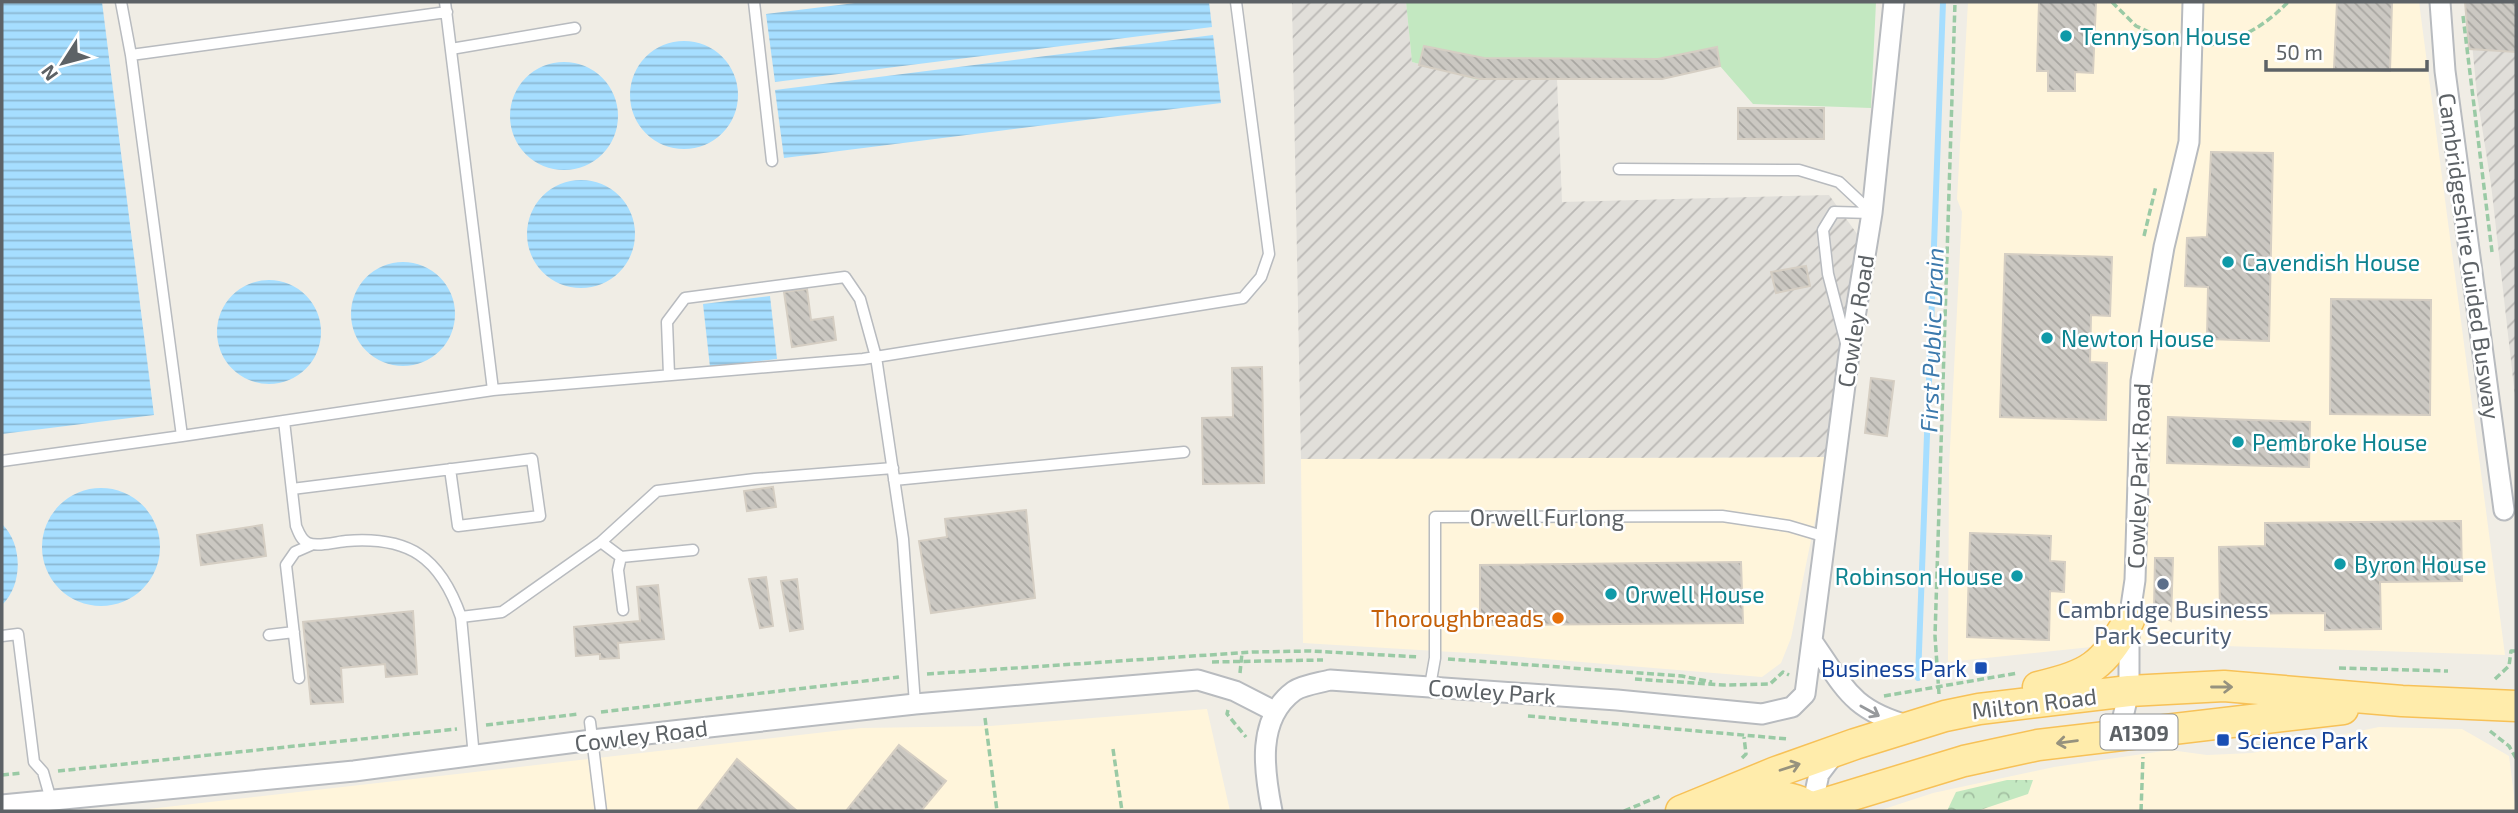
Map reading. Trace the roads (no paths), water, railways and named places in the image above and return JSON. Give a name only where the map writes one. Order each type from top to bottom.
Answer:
[{"type":"main road","name":"A1309","points":[[1979,709],[2001,697],[2084,674],[2106,658],[2129,620]]},
{"type":"main road","name":"Milton Road","points":[[1681,811],[1776,772],[1945,716],[1979,709],[2129,691],[2224,686],[2403,701],[2516,706]]},
{"type":"main road","name":"A1309","points":[[2129,691],[2140,705],[2156,710],[2249,707],[2285,716]]},
{"type":"main road","name":"Milton Road","points":[[1807,810],[1976,758],[2038,745],[2403,701]]},
{"type":"main road","points":[[1723,811],[1757,799],[1782,797],[1800,800],[1807,810]]},
{"type":"street","name":"Cowley Road","points":[[1807,683],[1849,354],[1872,213],[1894,2]]},
{"type":"street","name":"Cowley Park Road","points":[[2129,620],[2135,580],[2140,381],[2164,247],[2189,142],[2193,2]]},
{"type":"street","name":"Cambridgeshire Guided Busway","points":[[2440,2],[2445,71],[2504,510]]},
{"type":"street","name":"A1309","points":[[2119,734],[2129,691],[2129,620]]},
{"type":"street","points":[[1812,641],[1855,702],[1886,720],[1913,727]]},
{"type":"street","name":"A1309","points":[[2129,654],[2147,675],[2173,688]]},
{"type":"street","name":"Cowley Road","points":[[2,805],[474,757],[592,731],[1198,680],[1235,691],[1274,711]]},
{"type":"street","name":"Cowley Park","points":[[1274,711],[1296,690],[1330,680],[1762,714],[1792,707],[1805,694],[1807,683]]},
{"type":"street","points":[[1272,811],[1263,766],[1274,711]]},
{"type":"street","points":[[1807,810],[1819,775],[1836,752]]},
{"type":"street","points":[[1856,811],[1880,786]]},
{"type":"lane","points":[[121,2],[131,55],[182,436]]},
{"type":"lane","points":[[767,2],[755,3],[772,160]]},
{"type":"lane","points":[[2,461],[492,390],[876,357],[1243,298],[1261,277],[1269,254],[1236,2]]},
{"type":"lane","points":[[131,55],[446,7],[492,390]]},
{"type":"lane","points":[[451,49],[575,28]]},
{"type":"lane","points":[[1619,169],[1799,170],[1839,182],[1872,213]]},
{"type":"lane","points":[[1849,354],[1828,274],[1822,230],[1834,212],[1872,213]]},
{"type":"lane","points":[[669,375],[667,323],[685,298],[845,277],[860,299],[876,357],[903,539],[915,704]]},
{"type":"lane","points":[[284,421],[296,526],[301,538],[311,545]]},
{"type":"lane","points":[[894,480],[1184,452]]},
{"type":"lane","points":[[292,489],[450,469],[532,459],[540,516],[458,526],[450,469]]},
{"type":"lane","points":[[461,617],[502,612],[601,542],[657,491],[755,479],[892,468]]},
{"type":"lane","name":"Orwell Furlong","points":[[1430,686],[1435,657],[1435,517],[1722,516],[1789,526],[1826,537]]},
{"type":"lane","points":[[299,678],[286,565],[295,552],[311,545],[366,540],[404,544],[427,559],[443,580],[461,617],[474,757]]},
{"type":"lane","points":[[601,542],[621,557],[693,550]]},
{"type":"lane","points":[[621,557],[618,570],[622,610]]},
{"type":"lane","points":[[269,635],[294,632]]},
{"type":"lane","points":[[2,636],[18,634],[34,762],[43,772],[51,800]]},
{"type":"lane","points":[[592,731],[601,811]]},
{"type":"water","points":[[2,2],[102,2],[154,415],[2,434]]},
{"type":"water","points":[[863,2],[1209,2],[1212,27],[775,82],[766,14]]},
{"type":"water","points":[[1213,35],[1221,103],[784,158],[775,90]]},
{"type":"water","points":[[684,41],[705,45],[722,57],[734,74],[738,95],[734,116],[722,133],[705,145],[684,149],[663,145],[646,133],[634,116],[630,95],[634,74],[646,57],[663,45]]},
{"type":"water","points":[[564,62],[585,66],[602,78],[614,95],[618,116],[614,137],[602,154],[585,166],[564,170],[543,166],[526,154],[514,137],[510,116],[514,95],[526,78],[543,66]]},
{"type":"water","points":[[581,180],[602,184],[619,196],[631,213],[635,234],[631,255],[619,272],[602,284],[581,288],[560,284],[543,272],[531,255],[527,234],[531,213],[543,196],[560,184]]},
{"type":"water","points":[[403,262],[423,266],[440,277],[451,294],[455,314],[451,334],[440,351],[423,362],[403,366],[383,362],[366,351],[355,334],[351,314],[355,294],[366,277],[383,266]]},
{"type":"water","points":[[269,280],[289,284],[306,295],[317,312],[321,332],[317,352],[306,369],[289,380],[269,384],[249,380],[232,369],[221,352],[217,332],[221,312],[232,295],[249,284]]},
{"type":"water","points":[[770,296],[777,359],[710,367],[703,304]]},
{"type":"water","points":[[101,488],[124,492],[143,505],[156,524],[160,547],[156,570],[143,589],[124,602],[101,606],[78,602],[59,589],[46,570],[42,547],[46,524],[59,505],[78,492]]},
{"type":"water","points":[[2,524],[14,542],[18,565],[14,587],[2,605]]},
{"type":"waterway","name":"First Public Drain","points":[[1918,678],[1943,2]]},
{"type":"waterway","points":[[1887,673],[1918,670]]},
{"type":"place","name":"Tennyson House","points":[[2066,36]]},
{"type":"place","name":"Cavendish House","points":[[2228,262]]},
{"type":"place","name":"Newton House","points":[[2047,338]]},
{"type":"place","name":"Pembroke House","points":[[2238,442]]},
{"type":"place","name":"Byron House","points":[[2340,564]]},
{"type":"place","name":"Robinson House","points":[[2017,576]]},
{"type":"place","name":"Cambridge Business Park Security","points":[[2163,584]]},
{"type":"place","name":"Orwell House","points":[[1611,594]]},
{"type":"place","name":"Thoroughbreads","points":[[1558,618]]},
{"type":"place","name":"Business Park","points":[[1981,668]]},
{"type":"place","name":"Science Park","points":[[2223,740]]}]
